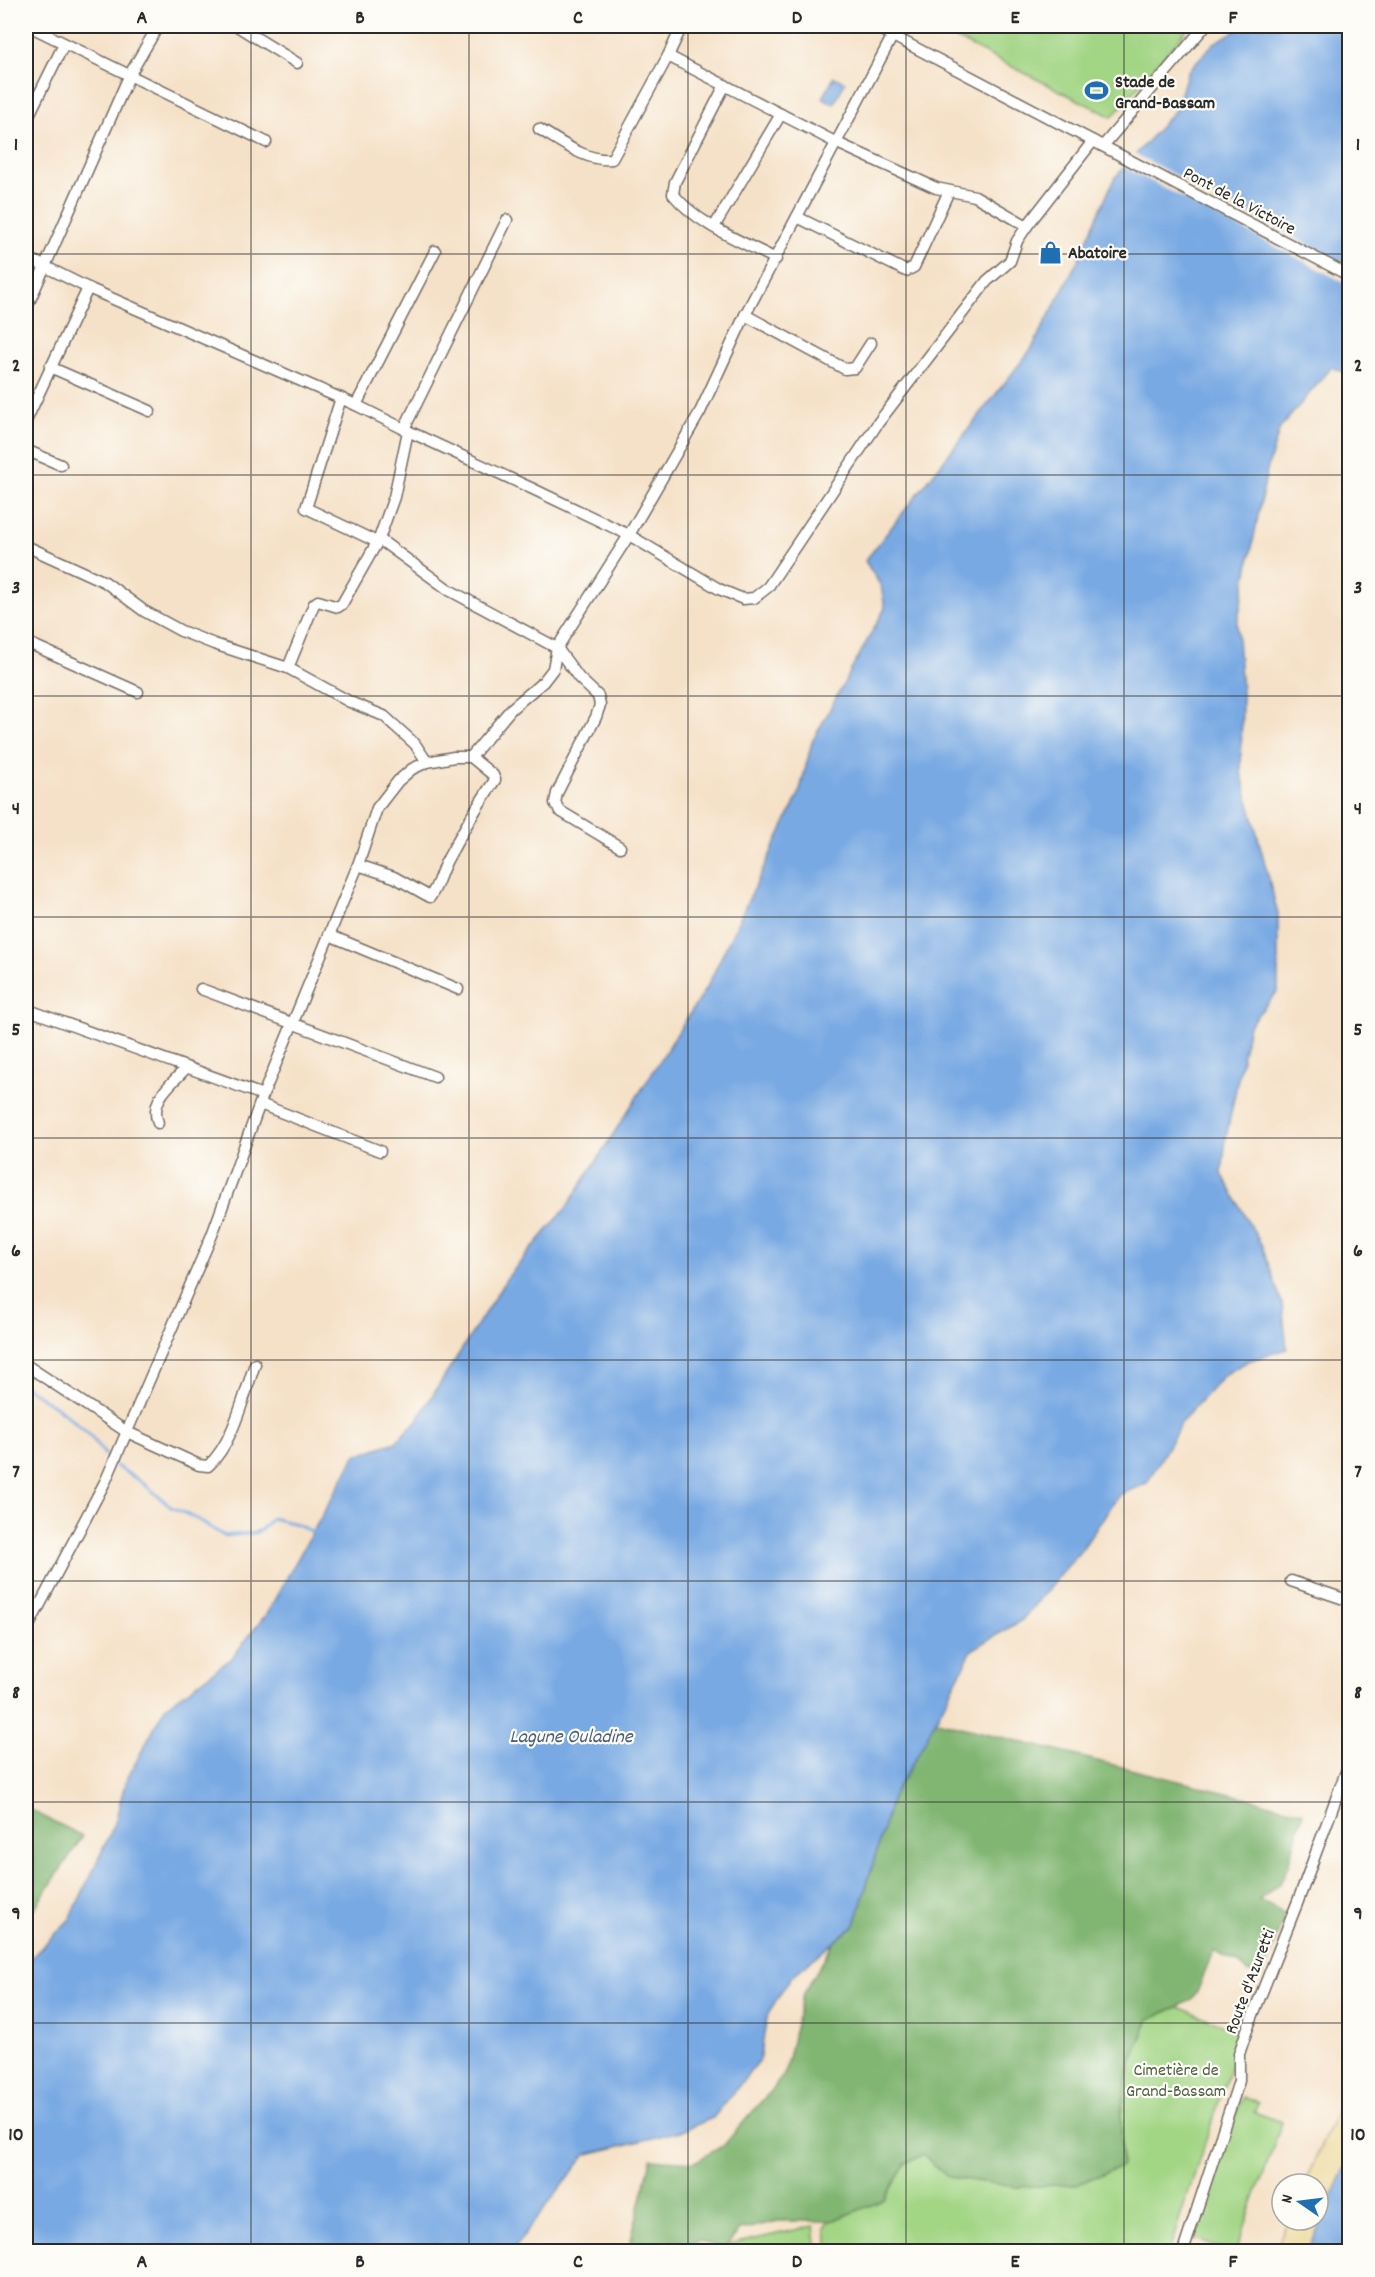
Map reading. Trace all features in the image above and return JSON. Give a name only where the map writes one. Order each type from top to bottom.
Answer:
[{"type":"street","points":[[29,26],[266,142]]},
{"type":"street","points":[[26,309],[130,74],[158,26]]},
{"type":"street","points":[[237,26],[297,63]]},
{"type":"street","points":[[539,129],[583,154],[601,160],[612,159],[682,26]]},
{"type":"street","name":"Pont de la Victoire","points":[[874,26],[1350,276]]},
{"type":"street","points":[[26,257],[88,288],[341,398],[629,535],[719,589],[743,599],[754,598],[768,587],[784,566],[844,471],[878,423],[987,281],[1010,261],[1017,240],[1027,226],[1098,143],[1205,26]]},
{"type":"street","points":[[471,757],[511,709],[543,682],[553,669],[556,648],[629,535],[700,412],[745,315],[893,35]]},
{"type":"street","points":[[26,121],[64,44]]},
{"type":"street","points":[[668,56],[836,142],[922,182],[975,196],[1027,226]]},
{"type":"street","points":[[725,85],[673,190],[678,200],[714,227],[776,259]]},
{"type":"street","points":[[714,227],[781,114]]},
{"type":"street","points":[[797,217],[906,271],[914,267],[950,191]]},
{"type":"street","points":[[288,668],[314,604],[318,601],[338,607],[342,604],[378,541],[394,497],[406,430],[507,220]]},
{"type":"street","points":[[356,405],[435,251]]},
{"type":"street","points":[[26,421],[88,288]]},
{"type":"street","points":[[745,315],[845,369],[855,368],[871,343]]},
{"type":"street","points":[[50,367],[150,411]]},
{"type":"street","points":[[341,398],[306,508],[378,541],[449,590],[556,648],[579,678],[598,696],[600,705],[557,793],[555,803],[560,811],[620,847]]},
{"type":"street","points":[[26,450],[61,465]]},
{"type":"street","points":[[26,546],[105,582],[144,611],[182,631],[288,668],[350,702],[384,716],[415,744],[427,762]]},
{"type":"street","points":[[26,644],[138,692]]},
{"type":"street","points":[[26,1631],[106,1480],[212,1235],[292,1023],[358,865],[381,802],[398,781],[427,762],[454,757],[471,757],[493,775],[495,780],[476,808],[445,864],[430,897],[394,877],[358,865]]},
{"type":"street","points":[[329,935],[459,989]]},
{"type":"street","points":[[201,989],[435,1077]]},
{"type":"street","points":[[26,1010],[186,1068],[380,1151]]},
{"type":"street","points":[[158,1123],[154,1113],[156,1103],[186,1068]]},
{"type":"street","points":[[26,1365],[127,1432],[199,1465],[208,1466],[217,1458],[229,1436],[255,1364]]},
{"type":"street","points":[[1291,1581],[1350,1602]]},
{"type":"street","name":"Route d'Azuretti","points":[[1183,2252],[1239,2081],[1238,2061],[1244,2038],[1350,1761]]},
{"type":"green space","name":"Stade de Grand-Bassam","points":[[931,26],[1190,26],[1112,117]]},
{"type":"green space","points":[[925,1718],[1303,1812],[1288,1866],[1280,1884],[1259,1900],[1285,1914],[1262,1976],[1248,1972],[1238,1963],[1213,1951],[1198,1990],[1190,2001],[1149,2019],[1130,2065],[1121,2113],[1122,2166],[1078,2184],[1017,2187],[948,2177],[922,2155],[905,2164],[884,2200],[831,2221],[778,2221],[740,2230],[726,2246],[717,2247],[699,2240],[674,2251],[628,2252],[651,2159],[695,2162],[724,2145],[784,2075],[803,1994],[834,1942],[855,1925],[893,1795],[916,1758]]},
{"type":"green space","points":[[26,1808],[83,1836],[26,1921]]},
{"type":"green space","name":"Cimetière de Grand-Bassam","points":[[1178,2007],[1242,2032],[1169,2251],[830,2251],[825,2228],[829,2222],[884,2200],[905,2164],[922,2155],[949,2177],[1121,2166],[1121,2113],[1130,2065],[1149,2019]]},
{"type":"green space","points":[[1242,2097],[1258,2103],[1254,2112],[1282,2122],[1236,2251],[1230,2251],[1191,2237]]},
{"type":"green space","points":[[814,2226],[817,2251],[700,2251]]},
{"type":"sand","points":[[1349,2084],[1349,2160],[1330,2202],[1330,2172],[1309,2172]]},
{"type":"sand","points":[[1283,2232],[1317,2232],[1308,2251],[1275,2252]]},
{"type":"water","name":"Lagune Ouladine","points":[[1244,26],[1349,26],[1349,365],[1344,372],[1332,367],[1280,428],[1267,470],[1237,624],[1242,692],[1241,772],[1278,914],[1278,991],[1249,1025],[1226,1137],[1222,1174],[1262,1246],[1282,1303],[1287,1349],[1248,1361],[1224,1375],[1183,1420],[1147,1483],[1119,1495],[1082,1549],[1022,1620],[972,1650],[916,1758],[893,1795],[855,1925],[791,1977],[768,2013],[759,2061],[713,2118],[684,2130],[585,2155],[512,2251],[26,2251],[26,1971],[30,1959],[70,1919],[115,1823],[125,1783],[165,1707],[232,1658],[267,1613],[356,1455],[396,1442],[417,1420],[507,1278],[567,1207],[708,985],[799,794],[812,742],[885,608],[881,586],[865,561],[1032,348],[1078,260],[1114,179],[1176,109],[1188,71],[1214,43]]},
{"type":"water","points":[[834,77],[845,82],[834,104],[823,98]]},
{"type":"water","points":[[1349,2160],[1349,2251],[1308,2251],[1317,2232],[1330,2232],[1330,2202]]},
{"type":"pier","points":[[1133,153],[1349,266],[1349,285],[1122,166]]},
{"type":"waterway","points":[[26,1387],[59,1409],[89,1434],[111,1462]]},
{"type":"waterway","points":[[116,1466],[143,1483],[171,1507],[197,1519],[224,1536],[254,1533],[261,1530],[272,1518],[296,1524],[314,1533]]},
{"type":"place","name":"Stade de Grand-Bassam","points":[[1097,91]]},
{"type":"place","name":"Abatoire","points":[[1050,252]]}]
